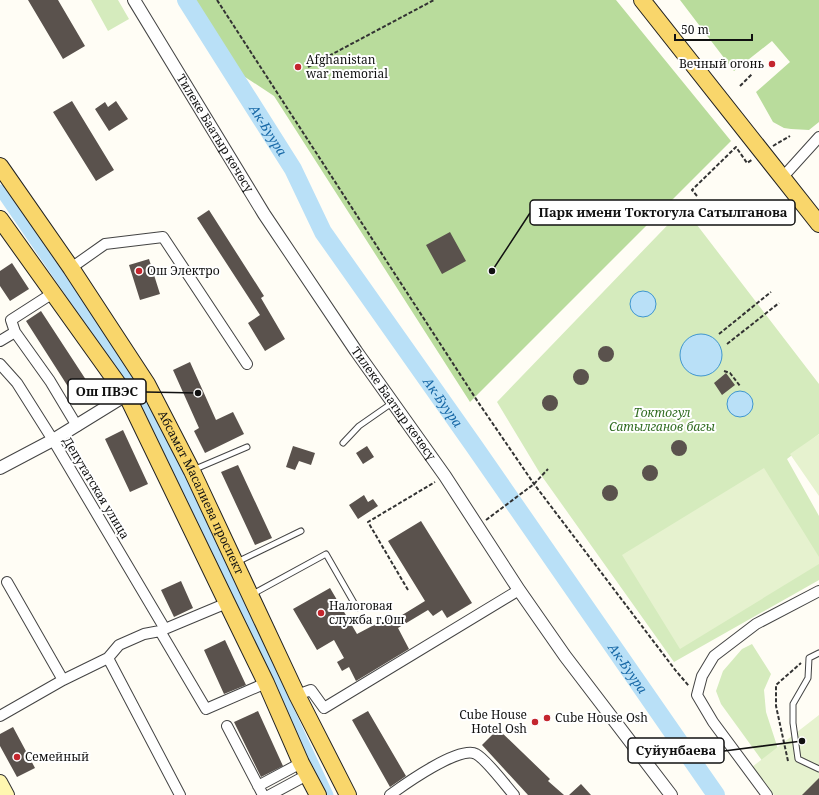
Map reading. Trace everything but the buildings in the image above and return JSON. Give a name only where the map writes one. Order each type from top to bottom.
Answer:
[{"type":"main road","points":[[642,0],[819,224]]},
{"type":"main road","name":"Абсамат Масалиева проспект","points":[[0,166],[71,268],[147,384],[192,471],[297,695],[348,795]]},
{"type":"main road","name":"Абсамат Масалиева проспект","points":[[0,219],[126,395],[266,683],[304,769],[318,795]]},
{"type":"main road","points":[[0,782],[7,795]]},
{"type":"street","name":"Тилеке Баатыр көчөсү","points":[[134,0],[264,214],[356,351],[445,476],[519,590],[565,656],[672,795]]},
{"type":"street","points":[[782,178],[819,137]]},
{"type":"street","points":[[71,268],[105,244],[163,237],[247,364]]},
{"type":"street","points":[[53,293],[11,320],[15,332],[50,381],[77,426]]},
{"type":"street","points":[[0,341],[15,332]]},
{"type":"street","name":"Депутатская улица","points":[[0,364],[17,383],[53,440],[206,709],[266,683]]},
{"type":"street","points":[[0,468],[53,440],[126,395]]},
{"type":"street","points":[[7,582],[63,680]]},
{"type":"street","points":[[297,695],[311,690],[324,708],[519,590]]},
{"type":"street","points":[[768,795],[713,722],[697,695],[702,676],[714,656],[756,624],[819,591]]},
{"type":"street","points":[[0,716],[63,680],[108,658],[119,645],[144,634],[162,630],[227,603]]},
{"type":"street","points":[[108,658],[180,795]]},
{"type":"street","points":[[227,726],[263,795]]},
{"type":"street","points":[[390,795],[420,774],[450,758],[471,752],[481,757],[514,795]]},
{"type":"street","points":[[258,786],[304,769]]},
{"type":"street","points":[[270,795],[304,769]]},
{"type":"lane","points":[[343,443],[359,426],[393,403]]},
{"type":"lane","points":[[192,471],[248,447]]},
{"type":"lane","points":[[236,563],[301,531]]},
{"type":"lane","points":[[251,596],[326,554],[357,608]]},
{"type":"lane","points":[[819,653],[809,658],[808,678],[793,704],[793,723],[798,759],[819,769]]},
{"type":"path","points":[[217,0],[478,402],[534,484],[676,671],[697,695]]},
{"type":"path","points":[[308,67],[434,0]]},
{"type":"path","points":[[740,86],[752,74]]},
{"type":"path","points":[[697,196],[692,190],[736,147]]},
{"type":"path","points":[[719,334],[771,292]]},
{"type":"path","points":[[727,344],[780,302]]},
{"type":"path","points":[[724,371],[730,373],[740,386]]},
{"type":"path","points":[[478,527],[534,484],[548,469]]},
{"type":"path","points":[[408,590],[368,522],[445,476]]},
{"type":"green space","points":[[91,0],[118,0],[129,19],[108,31]]},
{"type":"green space","points":[[192,0],[616,0],[731,141],[470,402],[274,96],[236,71]]},
{"type":"green space","points":[[680,0],[819,0],[819,122],[809,130],[784,128],[773,122],[756,92],[790,62],[772,41],[734,71]]},
{"type":"green space","name":"Токтогул Сатылганов багы","points":[[684,208],[819,384],[819,434],[787,459],[819,516],[819,580],[674,662],[541,475],[497,402]]},
{"type":"green space","points":[[819,434],[819,496],[790,454]]},
{"type":"green space","points":[[764,468],[819,557],[819,564],[680,649],[622,555]]},
{"type":"green space","points":[[752,644],[771,674],[764,690],[766,712],[780,755],[766,766],[721,704],[716,691],[723,671],[742,649]]},
{"type":"green space","points":[[819,715],[819,795],[774,795],[752,767]]},
{"type":"water","points":[[643,291],[652,295],[656,304],[652,313],[643,317],[634,313],[630,304],[634,295]]},
{"type":"water","points":[[697,334],[705,334],[713,337],[719,343],[722,355],[719,367],[713,373],[705,376],[697,376],[689,373],[683,367],[680,359],[680,351],[683,343],[689,337]]},
{"type":"water","points":[[740,391],[749,395],[753,404],[749,413],[740,417],[731,413],[727,404],[731,395]]},
{"type":"waterway","name":"Ак-Буура","points":[[186,0],[293,169],[323,232],[474,446],[716,795]]},
{"type":"waterway","points":[[0,190],[144,400],[328,795]]},
{"type":"place","name":"Вечный огонь","points":[[772,64]]},
{"type":"place","name":"Afghanistan war memorial","points":[[298,67]]},
{"type":"place","name":"Ош Электро","points":[[139,271]]},
{"type":"place","name":"Парк имени Токтогула Сатылганова","points":[[492,271]]},
{"type":"place","name":"Ош ПВЭС","points":[[198,393]]},
{"type":"place","name":"Налоговая служба г.Ош","points":[[321,613]]},
{"type":"place","name":"Cube House Osh","points":[[547,718]]},
{"type":"place","name":"Cube House Hotel Osh","points":[[535,722]]},
{"type":"place","name":"Суйунбаева","points":[[802,741]]},
{"type":"place","name":"Семейный","points":[[17,757]]}]
